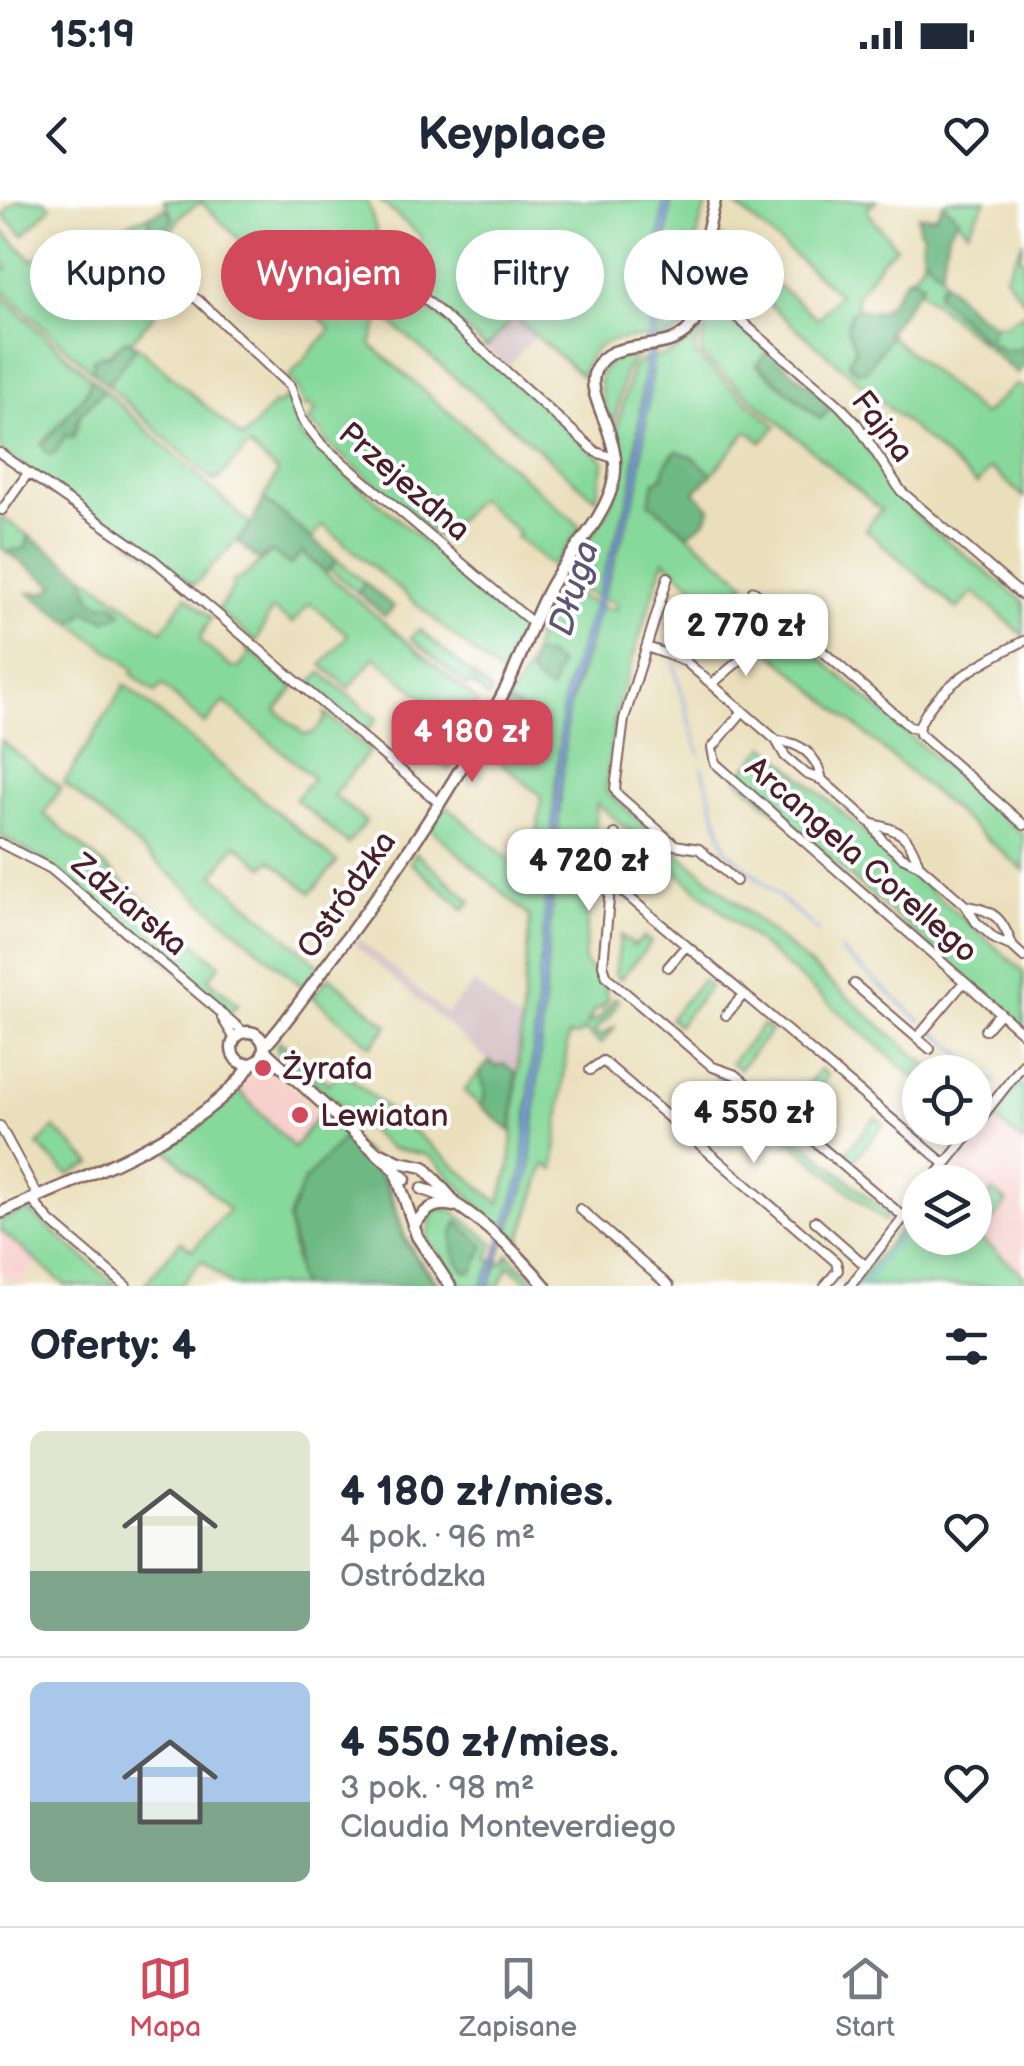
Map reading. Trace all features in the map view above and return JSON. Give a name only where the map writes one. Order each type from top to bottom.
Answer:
[{"type":"street","points":[[707,230],[715,200]]},
{"type":"street","name":"Przejezdna","points":[[201,303],[290,386],[302,419],[322,445],[534,624]]},
{"type":"street","points":[[436,309],[596,452],[616,459],[614,442],[593,388],[594,374],[607,355],[676,341],[695,320]]},
{"type":"street","name":"Fajna","points":[[739,320],[857,424],[901,491],[1024,596]]},
{"type":"street","points":[[0,453],[154,560],[438,802]]},
{"type":"street","name":"Ostródzka","points":[[256,1053],[371,906],[438,802],[499,700],[552,583],[602,510],[614,480],[616,459]]},
{"type":"street","points":[[2,510],[28,472]]},
{"type":"street","points":[[668,577],[624,719],[616,789],[618,796],[675,845],[699,849],[736,881]]},
{"type":"street","points":[[752,591],[1024,825]]},
{"type":"street","points":[[919,731],[920,722],[963,673],[1024,640]]},
{"type":"street","points":[[712,684],[756,646]]},
{"type":"street","points":[[646,647],[681,658],[776,740],[785,756],[806,774],[822,780],[872,824],[882,840],[902,858],[919,865],[966,906],[976,922],[995,939],[1024,957]]},
{"type":"street","name":"Arcangela Corellego","points":[[743,711],[712,748],[715,763],[1024,1034]]},
{"type":"street","points":[[776,740],[796,743],[816,760],[822,780]]},
{"type":"street","points":[[872,824],[888,826],[903,836],[916,850],[919,865]]},
{"type":"street","points":[[616,834],[604,966],[611,981],[714,1067],[736,1074],[902,1215]]},
{"type":"street","name":"Zdziarska","points":[[0,843],[51,869],[220,1014],[239,1036]]},
{"type":"street","points":[[611,882],[945,1164],[960,1145]]},
{"type":"street","points":[[966,906],[982,908],[997,918],[1009,932],[1013,947]]},
{"type":"street","points":[[668,967],[686,946]]},
{"type":"street","points":[[917,1038],[964,982]]},
{"type":"street","points":[[854,984],[930,1049]]},
{"type":"street","points":[[726,1015],[744,994]]},
{"type":"street","points":[[985,1030],[1000,1013]]},
{"type":"street","points":[[256,1053],[232,1049],[239,1036],[256,1053],[290,1073],[413,1185],[460,1207]]},
{"type":"street","points":[[0,1212],[174,1132],[228,1090],[256,1053]]},
{"type":"street","points":[[590,1070],[603,1061],[836,1262],[839,1268],[825,1286]]},
{"type":"street","points":[[992,1104],[1024,1063]]},
{"type":"street","points":[[0,1126],[50,1221],[126,1286]]},
{"type":"street","points":[[378,1151],[429,1173],[545,1286]]},
{"type":"street","points":[[412,1166],[412,1223]]},
{"type":"street","points":[[394,1170],[412,1223],[450,1286]]},
{"type":"street","points":[[413,1185],[428,1184],[429,1173]]},
{"type":"street","points":[[405,1199],[413,1185]]},
{"type":"street","points":[[412,1223],[432,1206],[460,1207]]},
{"type":"street","points":[[580,1209],[669,1286]]},
{"type":"street","points":[[850,1286],[902,1220]]},
{"type":"street","points":[[814,1222],[866,1266]]},
{"type":"shaded area","points":[[511,320],[518,320],[536,335],[508,367],[486,348]]},
{"type":"shaded area","points":[[359,939],[446,1014],[474,983],[521,1023],[516,1073],[504,1064],[496,1067],[355,945]]},
{"type":"shaded area","points":[[265,1068],[319,1114],[294,1148],[239,1091],[257,1070]]},
{"type":"shaded area","points":[[995,1120],[1024,1143],[1024,1275],[992,1248],[992,1165],[960,1165],[976,1145],[992,1145]]},
{"type":"shaded area","points":[[0,1230],[38,1262],[17,1286],[0,1271]]},
{"type":"green space","points":[[17,200],[45,200],[51,207],[23,235],[3,215]]},
{"type":"green space","points":[[164,200],[367,200],[376,230],[230,230],[201,202],[181,215],[172,230],[165,230],[173,218]]},
{"type":"green space","points":[[379,200],[664,200],[661,230],[624,230],[624,320],[651,320],[649,338],[606,343],[591,355],[582,376],[517,320],[604,320],[604,230],[456,230],[456,320],[511,320],[486,348],[436,304],[436,230],[414,230]]},
{"type":"green space","points":[[671,200],[711,200],[699,230],[668,230]]},
{"type":"green space","points":[[730,200],[877,200],[868,207],[869,214],[896,247],[856,296],[857,308],[851,312],[851,338],[856,349],[848,362],[850,367],[866,371],[890,336],[983,415],[1015,385],[1024,387],[1024,497],[991,468],[977,484],[784,317],[784,290],[818,319],[839,294],[784,247],[784,230],[765,230]]},
{"type":"green space","points":[[948,200],[986,200],[968,231],[943,204]]},
{"type":"green space","points":[[943,204],[959,218],[948,233],[941,273],[923,252],[918,216],[936,216]]},
{"type":"green space","points":[[166,208],[173,218],[166,230],[151,230],[148,216]]},
{"type":"green space","points":[[148,216],[151,230],[111,230]]},
{"type":"green space","points":[[0,228],[30,258],[30,315],[0,288],[0,271],[8,268],[0,258]]},
{"type":"green space","points":[[1024,240],[1020,257],[1024,261],[1024,301],[1005,276]]},
{"type":"green space","points":[[923,257],[941,273],[941,296],[981,340],[993,324],[1004,325],[1024,313],[1021,348],[1003,351],[994,344],[989,349],[919,290],[923,283],[912,276]]},
{"type":"green space","points":[[908,276],[923,283],[887,333],[890,336],[866,371],[857,371],[848,362],[856,349],[847,329],[851,312],[857,308],[883,309]]},
{"type":"green space","points":[[944,281],[973,311],[993,324],[990,343],[937,295]]},
{"type":"green space","points":[[0,294],[91,378],[87,391],[42,444],[60,445],[77,427],[80,414],[104,390],[251,525],[194,585],[0,450]]},
{"type":"green space","points":[[436,313],[604,461],[596,499],[388,320],[436,320]]},
{"type":"green space","points":[[35,320],[150,320],[132,341],[125,340],[93,372]]},
{"type":"green space","points":[[322,320],[379,320],[371,345],[581,527],[553,567],[478,498],[440,539],[327,443],[308,421],[316,410],[308,404],[305,407],[297,387],[288,378],[331,329]]},
{"type":"green space","points":[[657,320],[690,320],[679,332],[655,339]]},
{"type":"green space","points":[[702,320],[707,320],[695,355],[776,426],[762,442],[747,431],[712,474],[693,457],[677,451],[649,502],[746,583],[736,595],[751,609],[759,605],[1024,835],[1024,871],[664,560],[616,712],[606,791],[915,1055],[902,1055],[902,1066],[597,803],[584,963],[608,985],[608,999],[601,1009],[595,1009],[587,1024],[599,1019],[615,998],[619,1001],[596,1034],[600,1036],[616,1026],[601,1044],[584,1030],[578,1036],[568,1036],[554,1170],[545,1164],[519,1244],[508,1235],[530,1171],[567,716],[600,606],[615,610],[617,604],[602,598],[638,487],[653,358],[683,347]]},
{"type":"green space","points":[[712,320],[732,320],[768,351],[757,365],[820,419],[833,406],[855,428],[893,491],[926,524],[1024,602],[1024,636],[974,592],[957,609],[865,529],[881,510],[701,355]]},
{"type":"green space","points":[[125,340],[137,346],[107,385],[93,372],[93,359],[103,354],[108,357]]},
{"type":"green space","points":[[1024,342],[1024,366],[1017,374],[989,349],[995,344],[1003,351],[1021,348]]},
{"type":"green space","points":[[137,346],[243,439],[274,403],[277,406],[288,395],[302,430],[300,435],[523,627],[504,678],[323,525],[312,539],[264,499],[278,472],[249,446],[216,481],[212,480],[107,385]]},
{"type":"green space","points":[[768,351],[833,406],[820,419],[757,364]]},
{"type":"green space","points":[[639,353],[626,369],[613,426],[600,378],[610,363]]},
{"type":"green space","points":[[646,358],[632,488],[597,597],[573,587],[575,571],[585,581],[592,569],[578,555],[606,514],[619,482],[622,447],[617,428],[632,368]]},
{"type":"green space","points":[[91,378],[104,390],[80,414],[73,438],[66,435],[54,454],[48,454],[42,445],[87,392]]},
{"type":"green space","points":[[677,451],[693,457],[712,474],[695,492],[710,508],[706,521],[688,534],[649,502],[655,481],[662,478],[667,462]]},
{"type":"green space","points":[[264,499],[337,560],[326,573],[302,552],[290,565],[273,552],[258,560],[237,541],[248,530]]},
{"type":"green space","points":[[0,516],[29,536],[26,548],[7,552],[0,547]]},
{"type":"green space","points":[[29,536],[83,574],[91,597],[100,604],[113,603],[122,614],[106,620],[84,611],[79,619],[70,622],[29,593],[46,592],[55,586],[7,552],[26,548]]},
{"type":"green space","points":[[273,552],[301,552],[478,702],[473,708],[477,719],[449,771],[414,742],[439,711],[375,657],[349,688],[322,665],[348,635],[310,603],[292,623],[272,609],[256,642],[217,610],[232,591],[233,581]]},
{"type":"green space","points":[[337,560],[365,583],[358,593],[330,569]]},
{"type":"green space","points":[[83,574],[162,631],[186,596],[211,618],[200,638],[202,643],[232,668],[240,667],[248,656],[247,648],[295,688],[276,710],[305,735],[313,733],[325,720],[325,713],[370,751],[333,795],[366,822],[348,844],[295,799],[313,778],[224,702],[205,724],[162,685],[155,693],[132,674],[134,669],[70,622],[79,619],[84,611],[106,620],[119,607],[100,604],[90,597]]},
{"type":"green space","points":[[365,583],[394,607],[385,616],[358,593]]},
{"type":"green space","points":[[559,583],[595,603],[562,714],[523,1170],[504,1232],[433,1159],[389,1148],[276,1049],[279,1041],[329,1084],[341,1070],[499,1203],[510,1167],[530,917],[431,829],[445,805],[533,880],[541,796],[479,744],[490,725],[526,732],[532,725],[524,711],[507,702],[528,669],[535,680],[548,657],[533,653],[535,637]]},
{"type":"green space","points":[[419,629],[492,692],[488,698],[471,683],[467,686],[411,638]]},
{"type":"green space","points":[[533,653],[559,664],[551,691],[535,680],[528,669]]},
{"type":"green space","points":[[322,673],[377,719],[365,733],[308,685]]},
{"type":"green space","points":[[125,685],[337,862],[311,893],[271,860],[264,867],[236,844],[214,875],[321,967],[305,989],[64,783]]},
{"type":"green space","points":[[507,702],[524,711],[532,724],[526,732],[490,725]]},
{"type":"green space","points":[[0,740],[61,788],[44,814],[220,965],[208,979],[238,1004],[230,1013],[51,865],[0,835]]},
{"type":"green space","points":[[766,746],[1024,972],[1024,1029],[737,778]]},
{"type":"green space","points":[[416,853],[471,901],[464,909],[410,862]]},
{"type":"green space","points":[[621,935],[634,946],[644,937],[651,943],[620,979],[615,974]]},
{"type":"green space","points":[[329,976],[388,1026],[371,1046],[313,997]]},
{"type":"green space","points":[[702,980],[710,987],[678,1025],[670,1018]]},
{"type":"green space","points":[[763,1025],[771,1031],[739,1069],[731,1063]]},
{"type":"green space","points":[[490,1061],[496,1067],[504,1064],[516,1073],[512,1132],[482,1107],[485,1091],[480,1072]]},
{"type":"green space","points":[[820,1069],[828,1076],[796,1114],[788,1107]]},
{"type":"green space","points":[[480,1072],[485,1091],[482,1107],[464,1091]]},
{"type":"green space","points":[[717,1079],[730,1080],[889,1215],[884,1221]]},
{"type":"green space","points":[[1017,1083],[1024,1089],[1024,1143],[996,1120],[992,1125],[992,1116]]},
{"type":"green space","points":[[239,1091],[294,1148],[319,1114],[367,1153],[390,1188],[404,1234],[416,1256],[408,1246],[391,1207],[388,1188],[368,1156],[295,1201],[289,1223],[301,1286],[232,1286],[202,1260],[180,1286],[143,1286],[181,1241],[192,1250],[229,1210],[163,1146],[198,1127]]},
{"type":"green space","points":[[876,1117],[884,1124],[852,1162],[844,1155]]},
{"type":"green space","points":[[54,1128],[92,1164],[68,1175],[38,1145]]},
{"type":"green space","points":[[345,1136],[380,1175],[405,1242],[439,1286],[301,1286],[288,1220],[304,1181]]},
{"type":"green space","points":[[992,1192],[1007,1202],[992,1222]]},
{"type":"green space","points":[[439,1208],[451,1210],[494,1243],[488,1258],[493,1261],[482,1286],[459,1286],[445,1260],[426,1240],[433,1212]]},
{"type":"green space","points":[[30,1211],[117,1286],[66,1286],[0,1230],[0,1221]]},
{"type":"green space","points":[[458,1222],[485,1246],[472,1272],[461,1267],[453,1249]]},
{"type":"green space","points":[[902,1227],[902,1255],[992,1255],[992,1248],[1024,1275],[1024,1286],[853,1286]]},
{"type":"green space","points":[[508,1254],[541,1286],[533,1286],[509,1265],[499,1286],[489,1286],[499,1261],[504,1263]]},
{"type":"water","points":[[664,200],[671,200],[668,230],[661,230]]},
{"type":"water","points":[[651,320],[657,320],[638,487],[567,716],[530,1171],[489,1286],[482,1286],[523,1170],[566,690],[632,488]]},
{"type":"waterway","points":[[669,645],[719,607]]},
{"type":"waterway","points":[[674,665],[699,753]]},
{"type":"waterway","points":[[702,767],[726,850],[818,931]]},
{"type":"waterway","points":[[840,950],[921,1021]]},
{"type":"waterway","points":[[932,1030],[996,1082]]},
{"type":"waterway","points":[[992,1119],[1024,1078]]},
{"type":"waterway","points":[[962,1158],[972,1145]]},
{"type":"waterway","points":[[861,1286],[902,1235]]},
{"type":"place","name":"Żyrafa","points":[[263,1068]]},
{"type":"place","name":"Lewiatan","points":[[300,1115]]},
{"type":"water label","name":"Długa","points":[[573,588]]}]
